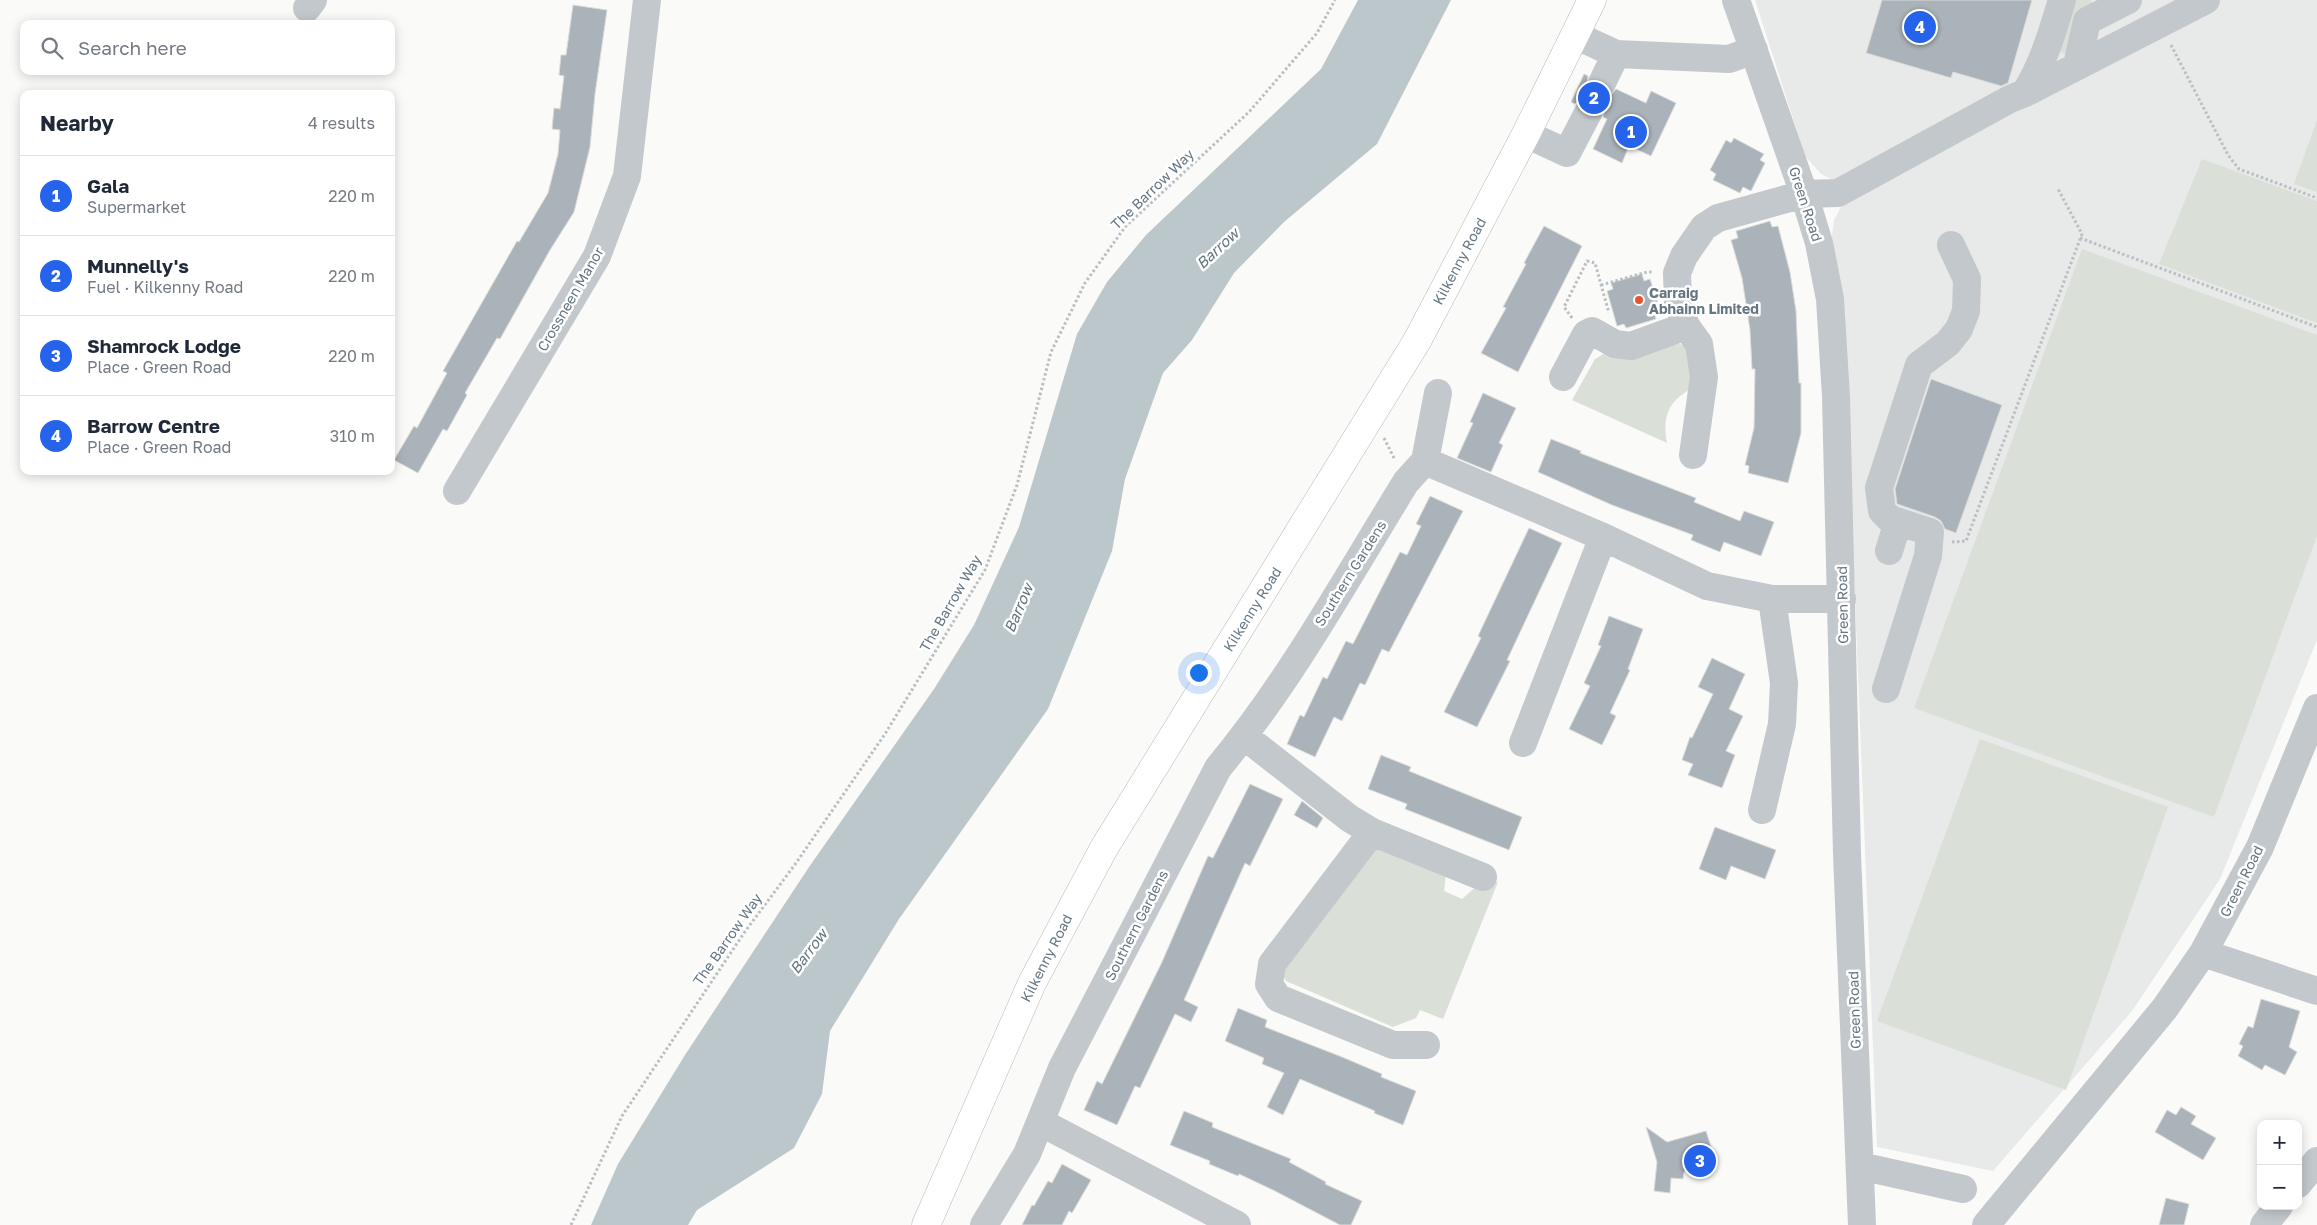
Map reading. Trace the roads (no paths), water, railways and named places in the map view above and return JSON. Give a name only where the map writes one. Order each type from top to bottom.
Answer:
[{"type":"main road","name":"Kilkenny Road","points":[[926,1225],[1032,983],[1100,856],[1417,341],[1526,134],[1592,0]]},
{"type":"street","name":"Crossneen Manor","points":[[457,491],[597,256],[627,176],[647,0]]},
{"type":"street","name":"Green Road","points":[[1736,0],[1804,194],[1819,243],[1830,299],[1836,396],[1847,854],[1862,1225]]},
{"type":"street","points":[[2025,93],[2037,74],[2046,53],[2062,0]]},
{"type":"street","points":[[2077,65],[2087,21],[2128,0]]},
{"type":"street","points":[[1693,455],[1704,377],[1699,344],[1686,326],[1678,302],[1677,273],[1684,256],[1704,226],[1718,218],[1804,194],[1838,193],[2010,99],[2206,0]]},
{"type":"street","points":[[1575,35],[1616,54],[1729,59],[1754,50]]},
{"type":"street","points":[[1602,83],[1616,54]]},
{"type":"street","points":[[1526,134],[1567,153],[1589,111]]},
{"type":"street","points":[[1886,689],[1928,556],[1930,532],[1890,519],[1882,511],[1880,488],[1919,365],[1948,343],[1959,329],[1966,311],[1967,279],[1951,245]]},
{"type":"street","points":[[1563,378],[1586,334],[1592,331],[1614,344],[1630,346],[1686,326]]},
{"type":"street","name":"Southern Gardens","points":[[984,1225],[1027,1154],[1062,1068],[1218,768],[1244,736],[1294,665],[1406,482],[1425,460],[1438,393]]},
{"type":"street","points":[[1425,460],[1603,537],[1707,586],[1772,599],[1842,599]]},
{"type":"street","points":[[1889,551],[1898,522]]},
{"type":"street","points":[[1523,742],[1603,537]]},
{"type":"street","points":[[1762,810],[1782,724],[1784,683],[1772,599]]},
{"type":"street","name":"Green Road","points":[[1986,1225],[2165,1008],[2203,953],[2261,844],[2317,708]]},
{"type":"street","points":[[1244,736],[1349,818],[1372,832],[1483,877]]},
{"type":"street","points":[[1372,832],[1272,964],[1269,984],[1278,998],[1393,1045],[1426,1045]]},
{"type":"street","points":[[2203,953],[2317,991]]},
{"type":"street","points":[[1040,1122],[1237,1225]]},
{"type":"street","points":[[2302,1179],[2317,1161]]},
{"type":"street","points":[[1860,1166],[1963,1189]]},
{"type":"street","points":[[2264,1225],[2277,1210]]},
{"type":"water","name":"Barrow","points":[[1358,0],[1451,0],[1377,144],[1284,222],[1234,273],[1192,340],[1163,373],[1125,479],[1112,551],[1048,709],[899,919],[830,1031],[822,1094],[794,1148],[697,1210],[688,1225],[591,1225],[618,1164],[685,1055],[809,867],[934,689],[974,625],[1019,527],[1077,334],[1107,282],[1146,235],[1321,69]]},
{"type":"place","name":"Barrow Centre","points":[[1920,27]]},
{"type":"place","name":"Munnelly's","points":[[1594,98]]},
{"type":"place","name":"Gala","points":[[1631,132]]},
{"type":"place","name":"Carraig Abhainn Limited","points":[[1639,300]]},
{"type":"place","name":"Shamrock Lodge","points":[[1700,1161]]}]
